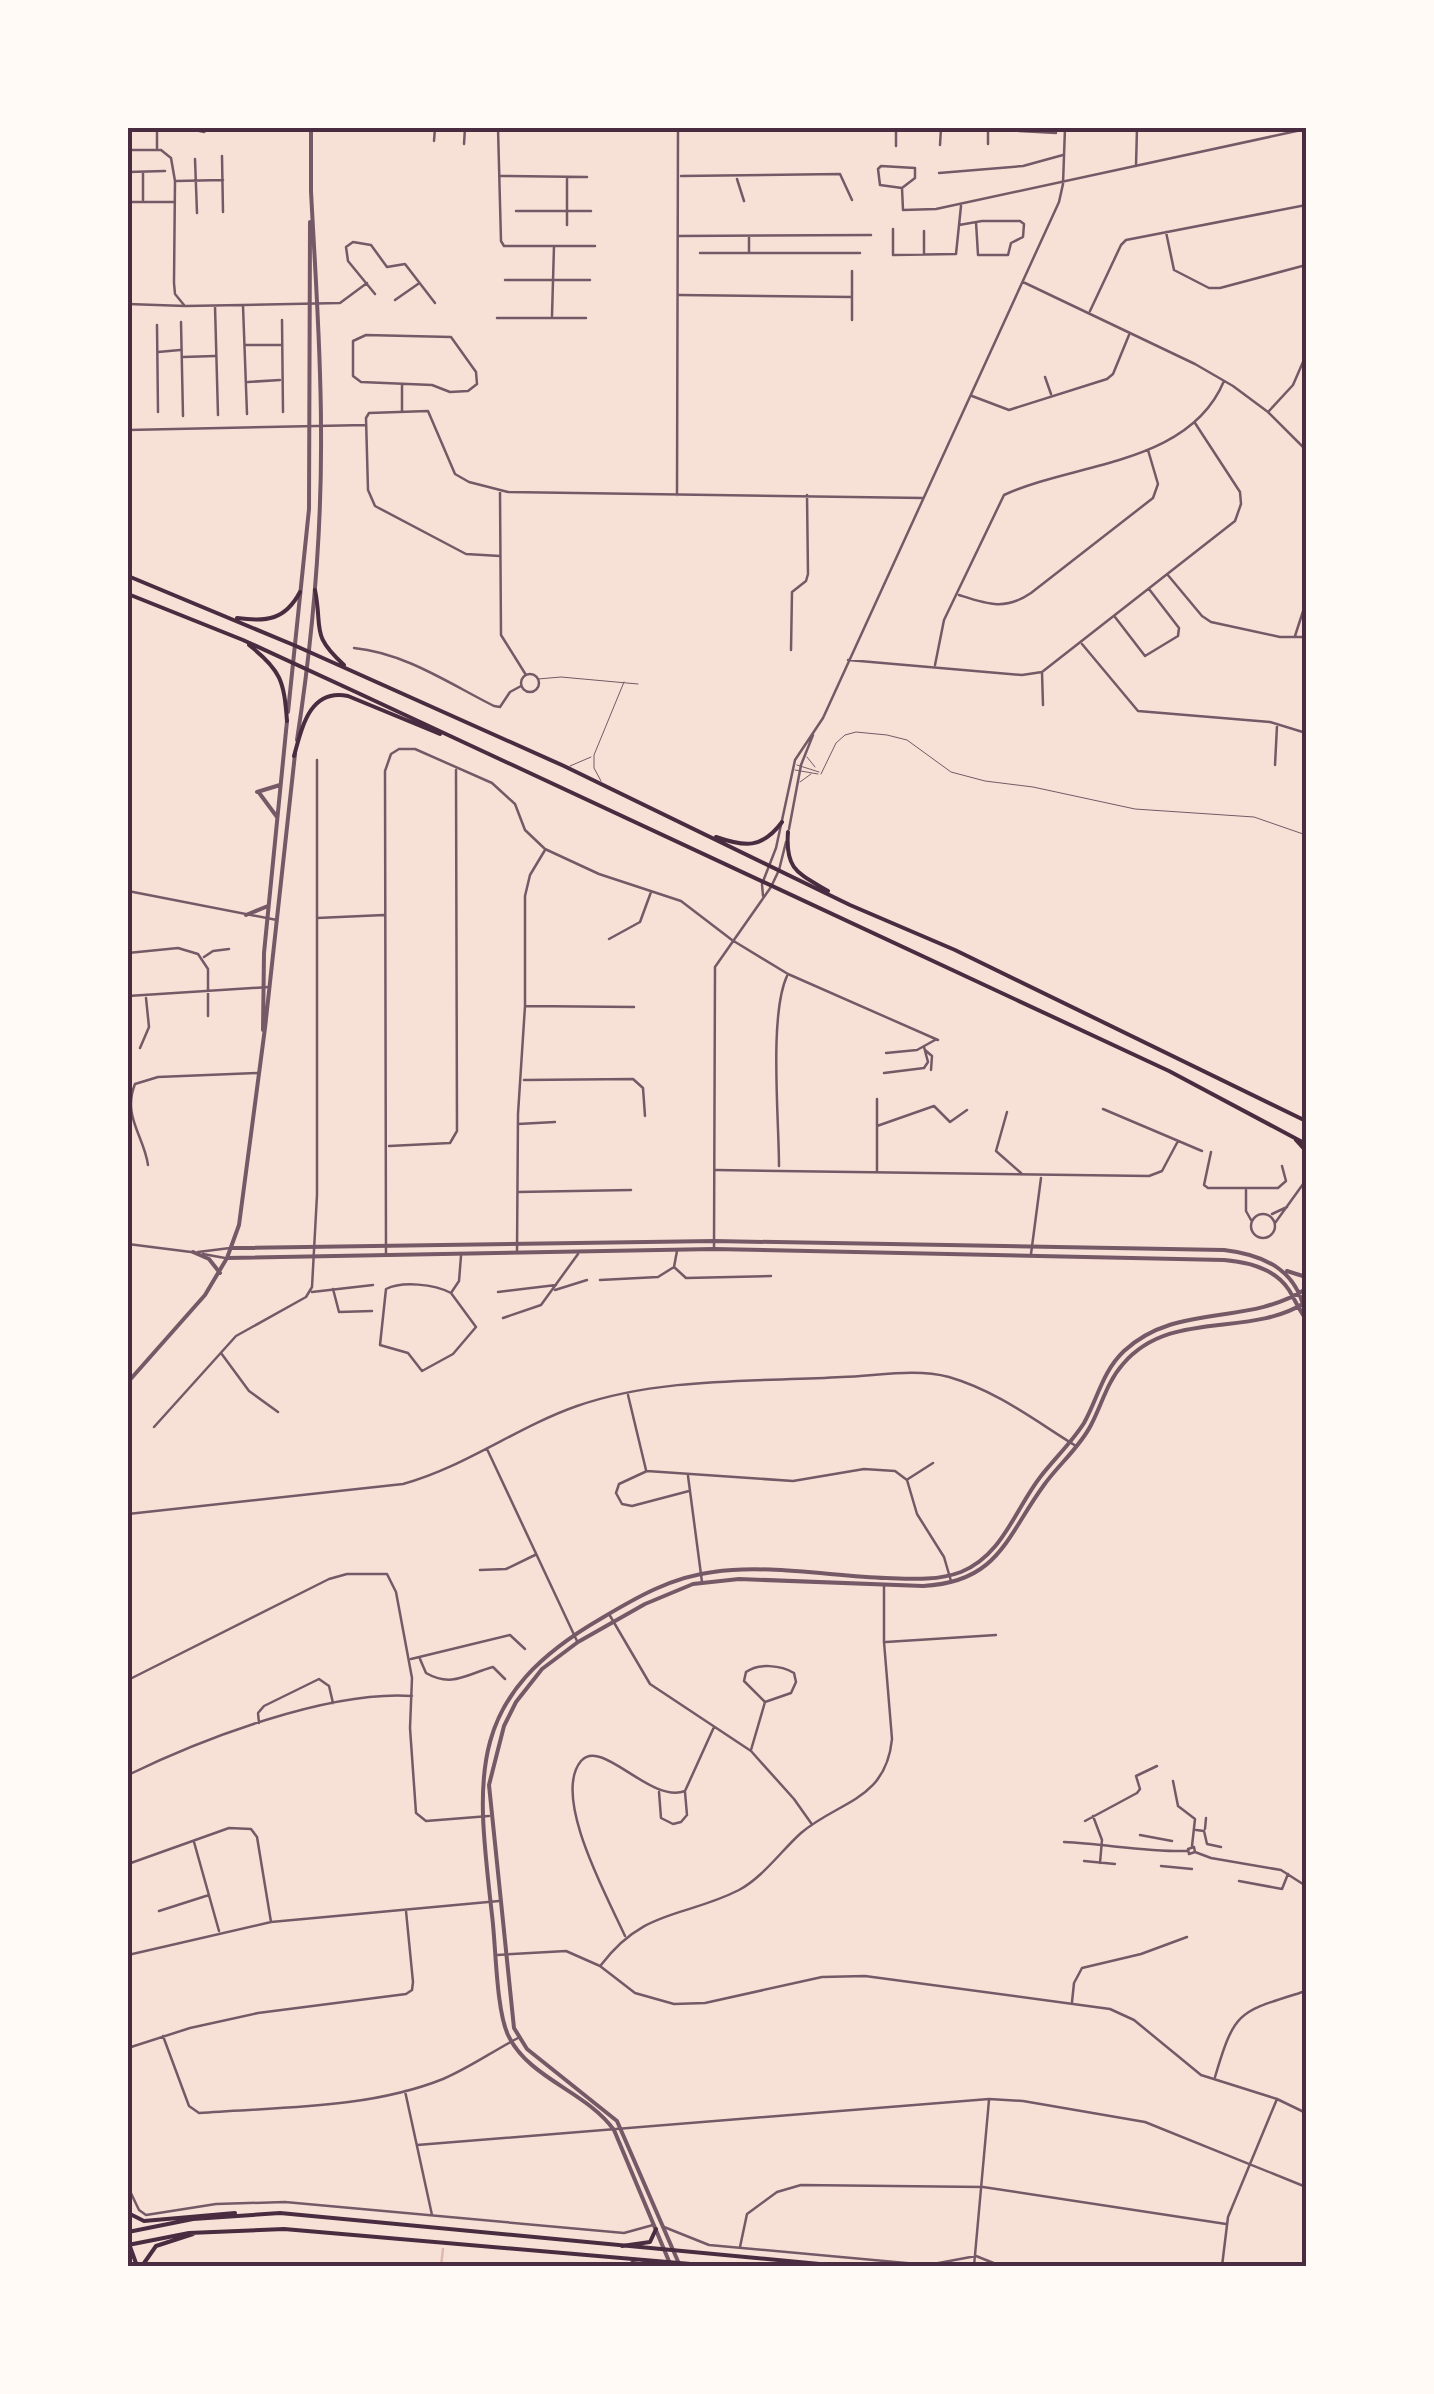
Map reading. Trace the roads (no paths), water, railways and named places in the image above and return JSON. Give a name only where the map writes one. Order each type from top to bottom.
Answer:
[{"type":"main road","points":[[128,576],[309,651],[564,766],[1306,1118]]},
{"type":"main road","points":[[315,590],[321,640],[350,670]]},
{"type":"main road","points":[[228,617],[275,619],[290,610],[300,592]]},
{"type":"main road","points":[[128,594],[358,693],[1168,1071],[1306,1144]]},
{"type":"main road","points":[[242,640],[272,664],[278,674],[287,721]]},
{"type":"main road","points":[[294,756],[309,711],[326,697],[338,694],[450,736]]},
{"type":"main road","points":[[697,830],[740,845],[753,845],[769,838],[782,822]]},
{"type":"main road","points":[[788,832],[788,856],[794,869],[850,904]]},
{"type":"main road","points":[[1289,1134],[1306,1151]]},
{"type":"main road","points":[[128,2213],[144,2221],[214,2213],[298,2214],[841,2266]]},
{"type":"main road","points":[[128,2232],[247,2214]]},
{"type":"main road","points":[[612,2247],[648,2242],[655,2227]]},
{"type":"main road","points":[[202,2231],[156,2246],[140,2266],[128,2244],[202,2231],[309,2230],[714,2266]]},
{"type":"main road","points":[[617,2260],[652,2266]]},
{"type":"street","points":[[156,150],[157,128]]},
{"type":"street","points":[[186,128],[204,132],[210,128]]},
{"type":"street","points":[[263,1038],[261,988],[268,906],[309,508],[311,128]]},
{"type":"street","points":[[434,141],[435,128]]},
{"type":"street","points":[[464,144],[465,128]]},
{"type":"street","points":[[498,128],[504,246],[595,246]]},
{"type":"street","points":[[532,129],[591,128]]},
{"type":"street","points":[[677,495],[678,128]]},
{"type":"street","points":[[896,128],[896,146]]},
{"type":"street","points":[[940,146],[941,128]]},
{"type":"street","points":[[988,128],[988,144]]},
{"type":"street","points":[[1015,128],[1056,133]]},
{"type":"street","points":[[714,1250],[715,967],[779,870],[801,768],[814,734],[1059,202],[1064,184],[1065,128]]},
{"type":"street","points":[[1136,168],[1137,128]]},
{"type":"street","points":[[902,188],[901,204],[905,210],[962,204],[1306,130]]},
{"type":"street","points":[[128,150],[156,150],[171,158],[175,180],[174,283],[175,294],[184,306]]},
{"type":"street","points":[[939,173],[1023,166],[1065,154]]},
{"type":"street","points":[[222,156],[223,212]]},
{"type":"street","points":[[195,159],[197,213]]},
{"type":"street","points":[[878,167],[915,168],[914,180],[902,188],[879,184],[878,167]]},
{"type":"street","points":[[128,172],[165,171]]},
{"type":"street","points":[[143,172],[143,202]]},
{"type":"street","points":[[678,176],[840,174],[852,200]]},
{"type":"street","points":[[498,176],[587,178]]},
{"type":"street","points":[[736,176],[744,201]]},
{"type":"street","points":[[567,178],[567,225]]},
{"type":"street","points":[[175,180],[224,180]]},
{"type":"street","points":[[128,1382],[192,1311],[220,1273],[232,1248],[242,1206],[315,590],[321,425],[311,191]]},
{"type":"street","points":[[128,202],[175,202]]},
{"type":"street","points":[[892,229],[893,255],[957,254],[962,204]]},
{"type":"street","points":[[1089,313],[1123,242],[1306,205]]},
{"type":"street","points":[[516,211],[591,211]]},
{"type":"street","points":[[960,225],[976,222],[1020,221],[1024,224],[1024,238],[1012,243],[1008,255],[978,255],[976,222]]},
{"type":"street","points":[[924,231],[924,255]]},
{"type":"street","points":[[1166,231],[1174,270],[1209,288],[1306,266]]},
{"type":"street","points":[[678,236],[871,235]]},
{"type":"street","points":[[749,236],[749,254]]},
{"type":"street","points":[[375,294],[348,261],[347,245],[353,242],[369,243],[387,267],[405,264],[435,303]]},
{"type":"street","points":[[552,318],[554,246]]},
{"type":"street","points":[[700,254],[860,253]]},
{"type":"street","points":[[852,271],[852,320]]},
{"type":"street","points":[[505,280],[590,280]]},
{"type":"street","points":[[1023,282],[1224,381],[1268,412],[1306,450]]},
{"type":"street","points":[[128,304],[340,303],[367,283]]},
{"type":"street","points":[[395,300],[420,283]]},
{"type":"street","points":[[678,295],[852,297]]},
{"type":"street","points":[[215,306],[218,415]]},
{"type":"street","points":[[243,306],[247,414]]},
{"type":"street","points":[[497,318],[586,318]]},
{"type":"street","points":[[282,320],[283,412]]},
{"type":"street","points":[[181,322],[183,416]]},
{"type":"street","points":[[157,325],[158,412]]},
{"type":"street","points":[[970,395],[1007,410],[1109,378],[1129,334]]},
{"type":"street","points":[[448,336],[476,372],[478,381],[468,390],[450,392],[432,385],[402,382],[356,380],[356,338],[448,336]]},
{"type":"street","points":[[245,345],[282,345]]},
{"type":"street","points":[[158,352],[182,350]]},
{"type":"street","points":[[1268,412],[1293,385],[1306,355]]},
{"type":"street","points":[[182,357],[217,356]]},
{"type":"street","points":[[1045,377],[1052,397]]},
{"type":"street","points":[[246,382],[283,380]]},
{"type":"street","points":[[934,666],[940,634],[956,594],[1004,496],[1147,449],[1195,423],[1224,381]]},
{"type":"street","points":[[402,382],[402,411]]},
{"type":"street","points":[[500,556],[466,554],[380,511],[369,496],[367,416],[374,412],[431,413],[455,474],[500,490],[924,498]]},
{"type":"street","points":[[848,660],[1022,675],[1042,672],[1232,524],[1240,504],[1237,484],[1195,423]]},
{"type":"street","points":[[128,430],[366,425]]},
{"type":"street","points":[[956,594],[996,606],[1014,603],[1031,592],[1153,498],[1158,484],[1147,449]]},
{"type":"street","points":[[500,490],[501,635],[526,675],[538,679],[539,687],[532,692],[522,686]]},
{"type":"street","points":[[791,650],[792,592],[806,581],[808,574],[806,496]]},
{"type":"street","points":[[1167,574],[1211,622],[1306,637]]},
{"type":"street","points":[[1114,616],[1145,656],[1178,636],[1179,628],[1149,588]]},
{"type":"street","points":[[1294,638],[1306,602]]},
{"type":"street","points":[[1081,642],[1138,711],[1278,724],[1306,733]]},
{"type":"street","points":[[354,648],[414,665],[500,707],[510,692],[522,686],[526,675]]},
{"type":"street","points":[[1042,672],[1043,705]]},
{"type":"street","points":[[1275,764],[1278,724]]},
{"type":"street","points":[[763,896],[762,884],[782,822],[793,767],[814,734]]},
{"type":"street","points":[[386,1255],[385,771],[392,754],[399,750],[415,749],[502,790],[515,804],[525,830],[546,849],[598,874],[688,905],[732,940],[788,974],[937,1040],[925,1049],[886,1054]]},
{"type":"street","points":[[310,1292],[316,1256],[317,760]]},
{"type":"street","points":[[387,1146],[446,1144],[454,1140],[456,1131],[456,768]]},
{"type":"street","points":[[276,817],[258,793],[280,785]]},
{"type":"street","points":[[517,1254],[525,896],[530,875],[546,849]]},
{"type":"street","points":[[128,892],[277,920]]},
{"type":"street","points":[[609,939],[640,922],[650,892]]},
{"type":"street","points":[[246,915],[268,906]]},
{"type":"street","points":[[317,918],[386,915]]},
{"type":"street","points":[[128,953],[186,948],[203,958],[208,970],[208,1016]]},
{"type":"street","points":[[203,958],[229,948]]},
{"type":"street","points":[[779,1168],[778,1036],[781,995],[788,974]]},
{"type":"street","points":[[128,996],[208,994],[268,987]]},
{"type":"street","points":[[140,1048],[149,1027],[146,997]]},
{"type":"street","points":[[525,1006],[634,1007]]},
{"type":"street","points":[[925,1049],[931,1054],[930,1070]]},
{"type":"street","points":[[884,1073],[924,1068],[928,1062],[925,1049]]},
{"type":"street","points":[[148,1165],[134,1125],[131,1096],[135,1084],[158,1077],[260,1073]]},
{"type":"street","points":[[522,1080],[638,1081],[643,1088],[645,1116]]},
{"type":"street","points":[[877,1099],[877,1171]]},
{"type":"street","points":[[877,1126],[934,1106],[953,1129]]},
{"type":"street","points":[[1104,1109],[1202,1151]]},
{"type":"street","points":[[950,1122],[967,1110]]},
{"type":"street","points":[[1008,1112],[996,1151],[1022,1174]]},
{"type":"street","points":[[518,1124],[555,1122]]},
{"type":"street","points":[[714,1170],[1149,1176],[1162,1171],[1178,1141]]},
{"type":"street","points":[[1211,1152],[1205,1186],[1281,1187],[1286,1181],[1282,1166]]},
{"type":"street","points":[[1032,1256],[1042,1175]]},
{"type":"street","points":[[1246,1189],[1246,1211],[1253,1233],[1263,1238],[1274,1233],[1275,1223],[1306,1181]]},
{"type":"street","points":[[518,1192],[631,1190]]},
{"type":"street","points":[[1246,1206],[1258,1215],[1269,1215],[1288,1206]]},
{"type":"street","points":[[1252,1221],[1258,1215]]},
{"type":"street","points":[[1269,1215],[1275,1223]]},
{"type":"street","points":[[195,1252],[316,1246],[714,1241],[1032,1244],[1224,1250],[1253,1254],[1306,1277]]},
{"type":"street","points":[[128,1244],[227,1258],[714,1250],[1244,1262],[1274,1275],[1306,1319]]},
{"type":"street","points":[[600,1280],[658,1277],[674,1267],[677,1250]]},
{"type":"street","points":[[195,1252],[208,1259],[220,1273]]},
{"type":"street","points":[[502,1318],[539,1307],[580,1252]]},
{"type":"street","points":[[451,1293],[459,1281],[461,1254]]},
{"type":"street","points":[[674,1267],[686,1278],[770,1276]]},
{"type":"street","points":[[1283,1269],[1305,1303],[1306,1319]]},
{"type":"street","points":[[552,1290],[587,1280]]},
{"type":"street","points":[[154,1426],[220,1352],[256,1322],[310,1292],[372,1285]]},
{"type":"street","points":[[498,1292],[556,1285]]},
{"type":"street","points":[[389,1286],[435,1286],[451,1293],[476,1327],[453,1354],[422,1371],[408,1353],[381,1347],[384,1293],[389,1286]]},
{"type":"street","points":[[333,1289],[339,1312],[372,1311]]},
{"type":"street","points":[[679,2264],[610,2113],[515,2040],[504,2022],[482,1817],[482,1779],[488,1746],[508,1701],[539,1660],[574,1634],[670,1582],[736,1570],[930,1579],[972,1566],[990,1554],[1033,1487],[1086,1419],[1108,1370],[1134,1343],[1169,1324],[1276,1306],[1306,1289]]},
{"type":"street","points":[[515,2040],[491,1816],[492,1768],[509,1714],[542,1669],[614,1622],[670,1592],[702,1582],[740,1579],[884,1586],[952,1583],[985,1568],[1004,1550],[1041,1489],[1091,1425],[1110,1380],[1144,1345],[1174,1331],[1261,1322],[1305,1303]]},
{"type":"street","points":[[1241,1323],[1247,1312]]},
{"type":"street","points":[[1233,1314],[1241,1323]]},
{"type":"street","points":[[220,1352],[234,1365],[250,1391],[278,1412]]},
{"type":"street","points":[[128,1514],[403,1484],[442,1472],[561,1412],[628,1394],[726,1382],[926,1374],[951,1378],[1000,1397],[1076,1446]]},
{"type":"street","points":[[628,1394],[646,1471]]},
{"type":"street","points":[[487,1448],[578,1642]]},
{"type":"street","points":[[907,1480],[933,1462]]},
{"type":"street","points":[[689,1491],[632,1506],[622,1504],[617,1497],[620,1484],[646,1471],[792,1481],[864,1469],[899,1472],[907,1480],[918,1514],[938,1546],[952,1583]]},
{"type":"street","points":[[688,1474],[702,1582]]},
{"type":"street","points":[[480,1570],[506,1569],[536,1554]]},
{"type":"street","points":[[128,1680],[329,1579],[348,1574],[390,1576],[409,1660],[418,1816],[426,1821],[491,1816]]},
{"type":"street","points":[[600,1966],[626,1938],[661,1916],[739,1890],[812,1824],[858,1800],[875,1782],[891,1751],[893,1724],[884,1642],[883,1578]]},
{"type":"street","points":[[609,1614],[650,1684],[751,1751],[812,1824]]},
{"type":"street","points":[[884,1642],[996,1635]]},
{"type":"street","points":[[409,1660],[510,1636],[525,1649]]},
{"type":"street","points":[[420,1657],[426,1673],[438,1680],[464,1679],[493,1667],[505,1680]]},
{"type":"street","points":[[751,1751],[766,1702],[794,1689],[794,1673],[762,1666],[746,1672],[744,1681],[766,1702]]},
{"type":"street","points":[[258,1723],[258,1713],[264,1706],[319,1679],[329,1686],[334,1704]]},
{"type":"street","points":[[128,1775],[166,1756],[258,1723],[384,1695],[412,1696]]},
{"type":"street","points":[[659,1791],[661,1818],[668,1824],[678,1824],[688,1815],[685,1791],[714,1727]]},
{"type":"street","points":[[626,1938],[578,1831],[575,1777],[582,1760],[594,1754],[659,1791],[685,1791]]},
{"type":"street","points":[[1085,1821],[1138,1792],[1136,1776],[1157,1766]]},
{"type":"street","points":[[1173,1781],[1177,1803],[1194,1816],[1192,1846],[1187,1851]]},
{"type":"street","points":[[1093,1816],[1102,1844],[1100,1863]]},
{"type":"street","points":[[1206,1818],[1206,1843],[1221,1847]]},
{"type":"street","points":[[128,1864],[229,1828],[246,1827],[254,1831],[271,1922]]},
{"type":"street","points":[[1195,1830],[1204,1831]]},
{"type":"street","points":[[1140,1836],[1172,1841]]},
{"type":"street","points":[[193,1840],[219,1932]]},
{"type":"street","points":[[1158,1840],[1158,1851]]},
{"type":"street","points":[[1064,1842],[1187,1851],[1191,1855],[1195,1852],[1288,1872],[1306,1886]]},
{"type":"street","points":[[1192,1846],[1195,1852]]},
{"type":"street","points":[[1084,1861],[1115,1864]]},
{"type":"street","points":[[1161,1866],[1192,1869]]},
{"type":"street","points":[[1239,1881],[1282,1889],[1288,1872]]},
{"type":"street","points":[[159,1911],[209,1895]]},
{"type":"street","points":[[128,1955],[271,1922],[499,1902]]},
{"type":"street","points":[[128,2048],[258,2012],[408,1993],[413,1982],[406,1910]]},
{"type":"street","points":[[1072,2004],[1074,1982],[1082,1968],[1141,1954],[1186,1936]]},
{"type":"street","points":[[497,1954],[566,1951],[600,1966],[635,1993],[674,2004],[705,2003],[822,1978],[865,1976],[1121,2013],[1195,2071],[1306,2113]]},
{"type":"street","points":[[1214,2078],[1228,2033],[1238,2018],[1306,1991]]},
{"type":"street","points":[[163,2036],[188,2103],[199,2113],[344,2102],[405,2090],[445,2078],[515,2040]]},
{"type":"street","points":[[405,2090],[432,2215]]},
{"type":"street","points":[[417,2145],[989,2098],[1145,2122],[1306,2187]]},
{"type":"street","points":[[974,2266],[989,2098]]},
{"type":"street","points":[[1222,2266],[1226,2224],[1276,2099]]},
{"type":"street","points":[[617,2129],[670,2264]]},
{"type":"street","points":[[740,2247],[747,2214],[787,2187],[811,2184],[983,2187],[1226,2224]]},
{"type":"street","points":[[128,2186],[138,2210],[146,2214],[216,2204],[286,2202],[624,2233],[655,2227]]},
{"type":"street","points":[[663,2226],[697,2242],[928,2265],[976,2256],[1001,2266]]},
{"type":"lane","points":[[538,679],[561,677],[638,684]]},
{"type":"lane","points":[[604,786],[594,768],[594,756],[624,682]]},
{"type":"lane","points":[[821,774],[836,743],[845,735],[887,735],[906,740],[951,772],[985,781],[1135,809],[1254,817],[1306,836]]},
{"type":"lane","points":[[806,754],[821,774]]},
{"type":"lane","points":[[564,766],[594,756]]},
{"type":"lane","points":[[793,767],[816,768]]},
{"type":"lane","points":[[801,768],[821,774]]},
{"type":"lane","points":[[798,784],[814,773]]},
{"type":"waterway","points":[[441,2266],[443,2249]]}]
